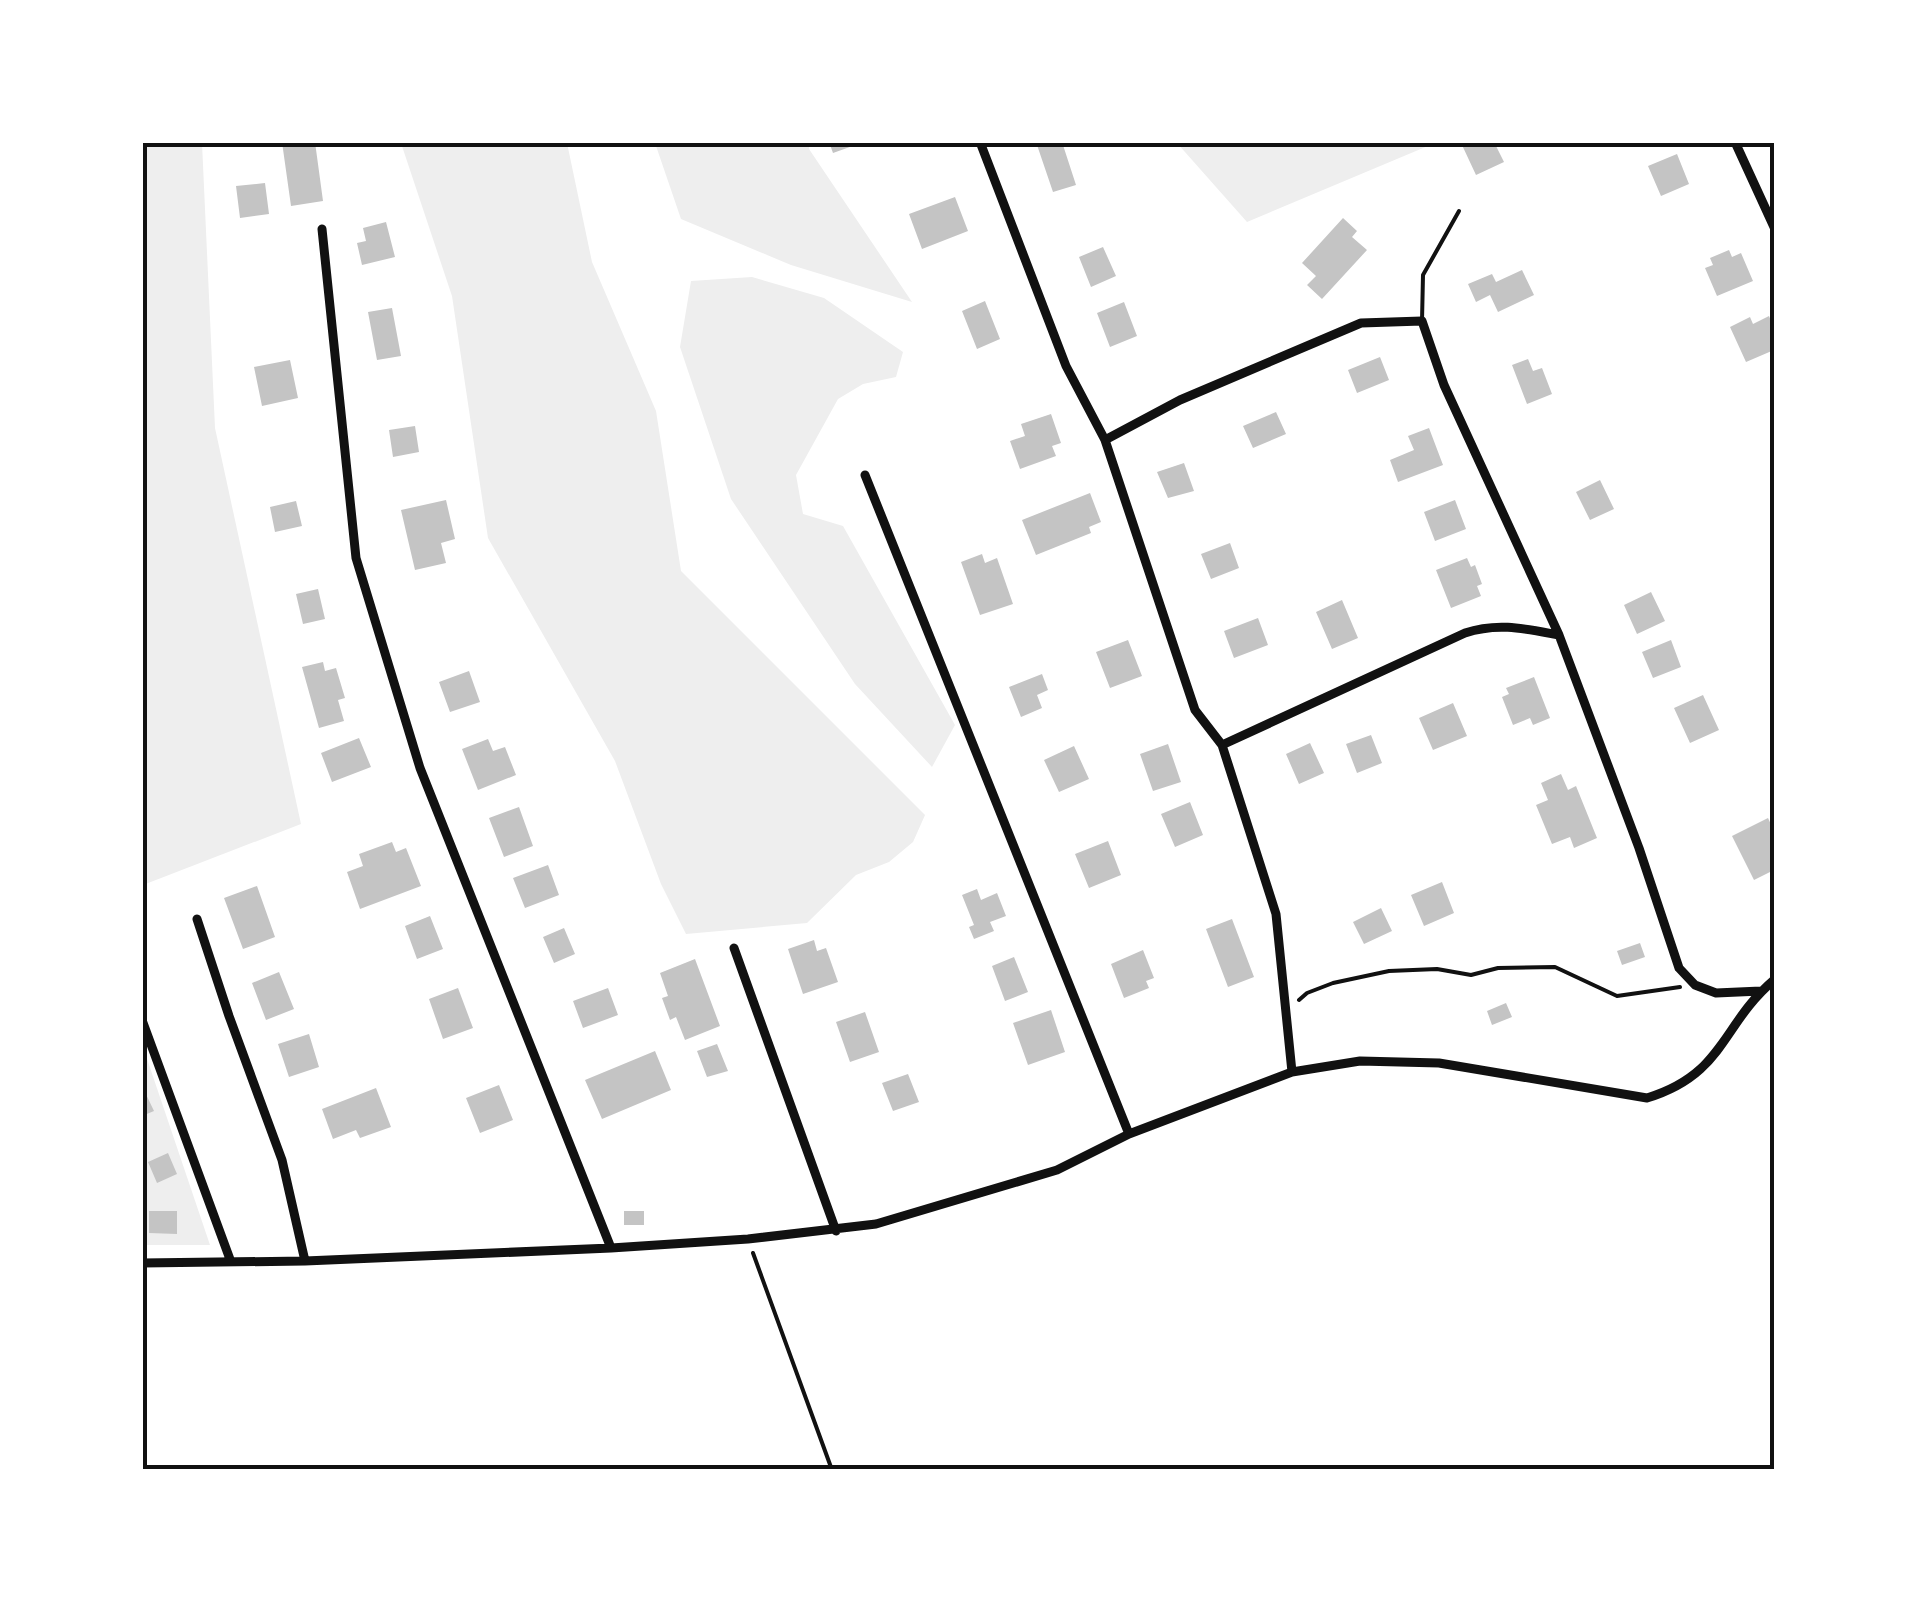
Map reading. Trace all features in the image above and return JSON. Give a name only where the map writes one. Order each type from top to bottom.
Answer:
[{"type":"street","points":[[980,142],[1066,366],[1105,440],[1195,710],[1222,745],[1276,914],[1292,1072]]},
{"type":"street","points":[[1734,142],[1774,227]]},
{"type":"street","points":[[322,229],[356,558],[420,768],[611,1248]]},
{"type":"street","points":[[1105,440],[1180,400],[1361,323],[1422,321],[1444,385],[1559,635],[1639,848],[1679,968],[1694,986],[1716,994],[1761,991]]},
{"type":"street","points":[[865,475],[1129,1134]]},
{"type":"street","points":[[1222,745],[1484,627],[1507,626],[1559,635]]},
{"type":"street","points":[[198,919],[282,1160],[305,1261]]},
{"type":"street","points":[[734,948],[836,1230]]},
{"type":"street","points":[[142,1263],[305,1261],[611,1248],[748,1239],[876,1224],[1057,1170],[1129,1134],[1292,1072],[1360,1061],[1439,1062],[1647,1098],[1670,1091],[1708,1064],[1761,991],[1774,980]]},
{"type":"street","points":[[142,1020],[231,1262]]},
{"type":"lane","points":[[1422,321],[1424,275],[1459,212]]},
{"type":"path","points":[[1286,1012],[1307,993],[1389,971],[1437,969],[1471,975],[1498,968],[1554,967],[1617,996],[1694,986]]},
{"type":"path","points":[[748,1239],[832,1470]]},
{"type":"shaded area","points":[[143,142],[202,143],[215,428],[301,824],[143,885]]},
{"type":"shaded area","points":[[401,143],[567,143],[592,262],[656,411],[681,571],[925,815],[913,842],[889,862],[856,875],[807,923],[686,934],[661,884],[615,761],[488,538],[452,296]]},
{"type":"shaded area","points":[[655,143],[809,143],[809,149],[912,302],[791,265],[681,219]]},
{"type":"shaded area","points":[[1177,143],[1435,143],[1247,222]]},
{"type":"shaded area","points":[[752,277],[824,298],[903,352],[896,377],[863,384],[838,399],[796,475],[803,514],[843,526],[955,725],[932,767],[855,684],[731,499],[680,347],[691,281]]},
{"type":"shaded area","points":[[142,1044],[210,1245],[143,1245]]},
{"type":"building","points":[[282,142],[315,142],[323,201],[291,206]]},
{"type":"building","points":[[829,142],[861,142],[861,143],[833,153]]},
{"type":"building","points":[[1062,142],[1076,185],[1053,192],[1037,145]]},
{"type":"building","points":[[1494,142],[1504,162],[1476,175],[1462,145]]},
{"type":"building","points":[[1677,154],[1689,184],[1661,196],[1648,166]]},
{"type":"building","points":[[265,183],[269,214],[240,218],[236,186]]},
{"type":"building","points":[[955,197],[968,231],[922,249],[909,214]]},
{"type":"building","points":[[1343,218],[1357,231],[1352,237],[1367,250],[1322,299],[1307,285],[1316,276],[1302,263]]},
{"type":"building","points":[[386,222],[395,257],[362,265],[357,243],[366,241],[363,228]]},
{"type":"building","points":[[1103,247],[1116,276],[1091,287],[1079,257]]},
{"type":"building","points":[[1729,250],[1732,257],[1741,253],[1753,281],[1717,296],[1705,268],[1713,265],[1710,258]]},
{"type":"building","points":[[1522,270],[1534,295],[1498,312],[1490,295],[1476,302],[1468,284],[1492,274],[1496,282]]},
{"type":"building","points":[[985,301],[1000,339],[977,349],[962,311]]},
{"type":"building","points":[[1124,302],[1137,336],[1110,347],[1097,313]]},
{"type":"building","points":[[392,308],[401,356],[377,360],[368,312]]},
{"type":"building","points":[[1769,316],[1774,328],[1774,350],[1746,362],[1730,327],[1750,317],[1753,324]]},
{"type":"building","points":[[1380,357],[1389,380],[1357,393],[1348,370]]},
{"type":"building","points":[[1528,359],[1533,371],[1542,368],[1552,394],[1527,404],[1512,365]]},
{"type":"building","points":[[290,360],[298,398],[262,406],[254,367]]},
{"type":"building","points":[[1276,412],[1286,434],[1253,448],[1243,426]]},
{"type":"building","points":[[1051,414],[1061,443],[1052,446],[1056,456],[1020,469],[1010,441],[1025,436],[1021,424]]},
{"type":"building","points":[[415,426],[419,452],[393,457],[389,430]]},
{"type":"building","points":[[1429,428],[1443,465],[1398,482],[1390,460],[1414,450],[1408,436]]},
{"type":"building","points":[[1184,463],[1194,491],[1168,498],[1157,472]]},
{"type":"building","points":[[1600,480],[1614,509],[1590,520],[1576,492]]},
{"type":"building","points":[[1090,493],[1101,522],[1089,527],[1091,533],[1036,555],[1022,520]]},
{"type":"building","points":[[446,500],[455,539],[441,543],[446,563],[415,570],[401,510]]},
{"type":"building","points":[[1455,500],[1466,529],[1435,541],[1424,512]]},
{"type":"building","points":[[296,501],[302,526],[275,532],[270,507]]},
{"type":"building","points":[[1230,543],[1239,568],[1211,579],[1201,554]]},
{"type":"building","points":[[982,554],[985,563],[997,558],[1013,604],[980,615],[961,562]]},
{"type":"building","points":[[1467,558],[1471,567],[1475,565],[1482,584],[1477,586],[1481,596],[1451,608],[1436,570]]},
{"type":"building","points":[[318,589],[325,619],[303,624],[296,594]]},
{"type":"building","points":[[1651,592],[1665,621],[1637,634],[1624,605]]},
{"type":"building","points":[[1342,600],[1358,638],[1332,649],[1316,612]]},
{"type":"building","points":[[1258,618],[1268,645],[1234,658],[1224,631]]},
{"type":"building","points":[[1128,640],[1142,676],[1110,688],[1096,652]]},
{"type":"building","points":[[1671,640],[1681,667],[1653,678],[1642,652]]},
{"type":"building","points":[[323,662],[325,671],[336,668],[345,698],[338,700],[344,721],[319,728],[302,667]]},
{"type":"building","points":[[469,671],[480,702],[450,712],[439,682]]},
{"type":"building","points":[[1042,674],[1048,690],[1037,695],[1042,708],[1021,717],[1009,687]]},
{"type":"building","points":[[1534,677],[1550,718],[1533,725],[1530,718],[1513,725],[1502,697],[1509,694],[1506,688]]},
{"type":"building","points":[[1703,695],[1719,730],[1690,743],[1674,708]]},
{"type":"building","points":[[1453,703],[1467,736],[1433,750],[1419,718]]},
{"type":"building","points":[[1371,735],[1382,763],[1357,773],[1346,744]]},
{"type":"building","points":[[359,738],[371,767],[332,782],[321,753]]},
{"type":"building","points":[[488,739],[493,751],[505,747],[516,775],[478,790],[462,749]]},
{"type":"building","points":[[1310,743],[1324,773],[1299,784],[1286,754]]},
{"type":"building","points":[[1168,744],[1181,782],[1153,791],[1140,754]]},
{"type":"building","points":[[1074,746],[1089,779],[1059,792],[1044,760]]},
{"type":"building","points":[[1561,774],[1568,790],[1576,786],[1597,838],[1574,848],[1570,837],[1552,844],[1536,805],[1548,800],[1541,783]]},
{"type":"building","points":[[1190,802],[1203,835],[1175,847],[1161,814]]},
{"type":"building","points":[[519,807],[533,846],[504,857],[489,818]]},
{"type":"building","points":[[1768,818],[1774,831],[1774,870],[1754,880],[1732,836]]},
{"type":"building","points":[[1108,841],[1121,875],[1089,888],[1075,854]]},
{"type":"building","points":[[392,842],[396,852],[406,848],[421,886],[360,909],[347,872],[363,866],[359,854]]},
{"type":"building","points":[[548,865],[559,895],[525,908],[513,878]]},
{"type":"building","points":[[1442,882],[1454,913],[1424,926],[1411,895]]},
{"type":"building","points":[[257,886],[275,937],[243,949],[224,898]]},
{"type":"building","points":[[977,889],[981,900],[997,893],[1006,916],[990,922],[994,931],[974,939],[969,927],[974,925],[962,895]]},
{"type":"building","points":[[1381,908],[1392,931],[1364,944],[1353,922]]},
{"type":"building","points":[[430,916],[443,949],[417,959],[405,926]]},
{"type":"building","points":[[1232,919],[1254,977],[1228,987],[1206,929]]},
{"type":"building","points":[[564,928],[575,954],[554,963],[543,937]]},
{"type":"building","points":[[814,940],[817,951],[826,948],[838,982],[803,994],[788,949]]},
{"type":"building","points":[[1640,943],[1645,957],[1622,965],[1617,951]]},
{"type":"building","points":[[1143,950],[1154,978],[1146,981],[1149,988],[1124,998],[1111,964]]},
{"type":"building","points":[[1014,957],[1028,992],[1005,1001],[992,966]]},
{"type":"building","points":[[695,959],[720,1026],[685,1040],[676,1017],[670,1020],[662,998],[668,996],[660,973]]},
{"type":"building","points":[[279,972],[294,1009],[266,1020],[252,983]]},
{"type":"building","points":[[458,988],[473,1028],[443,1039],[429,999]]},
{"type":"building","points":[[608,988],[618,1015],[583,1028],[573,1001]]},
{"type":"building","points":[[1506,1003],[1512,1017],[1492,1025],[1487,1011]]},
{"type":"building","points":[[1051,1010],[1065,1052],[1028,1065],[1013,1023]]},
{"type":"building","points":[[865,1012],[879,1052],[850,1062],[836,1022]]},
{"type":"building","points":[[309,1034],[319,1067],[289,1077],[278,1044]]},
{"type":"building","points":[[717,1044],[728,1071],[707,1077],[697,1051]]},
{"type":"building","points":[[655,1051],[671,1090],[602,1119],[585,1080]]},
{"type":"building","points":[[908,1074],[919,1102],[893,1111],[882,1083]]},
{"type":"building","points":[[499,1085],[513,1120],[480,1133],[466,1098]]},
{"type":"building","points":[[142,1086],[154,1111],[142,1116]]},
{"type":"building","points":[[376,1088],[391,1127],[360,1138],[356,1130],[333,1139],[322,1109]]},
{"type":"building","points":[[168,1153],[177,1174],[157,1183],[148,1162]]},
{"type":"building","points":[[149,1211],[177,1211],[177,1234],[149,1233]]},
{"type":"building","points":[[624,1211],[644,1211],[644,1225],[624,1225]]}]
